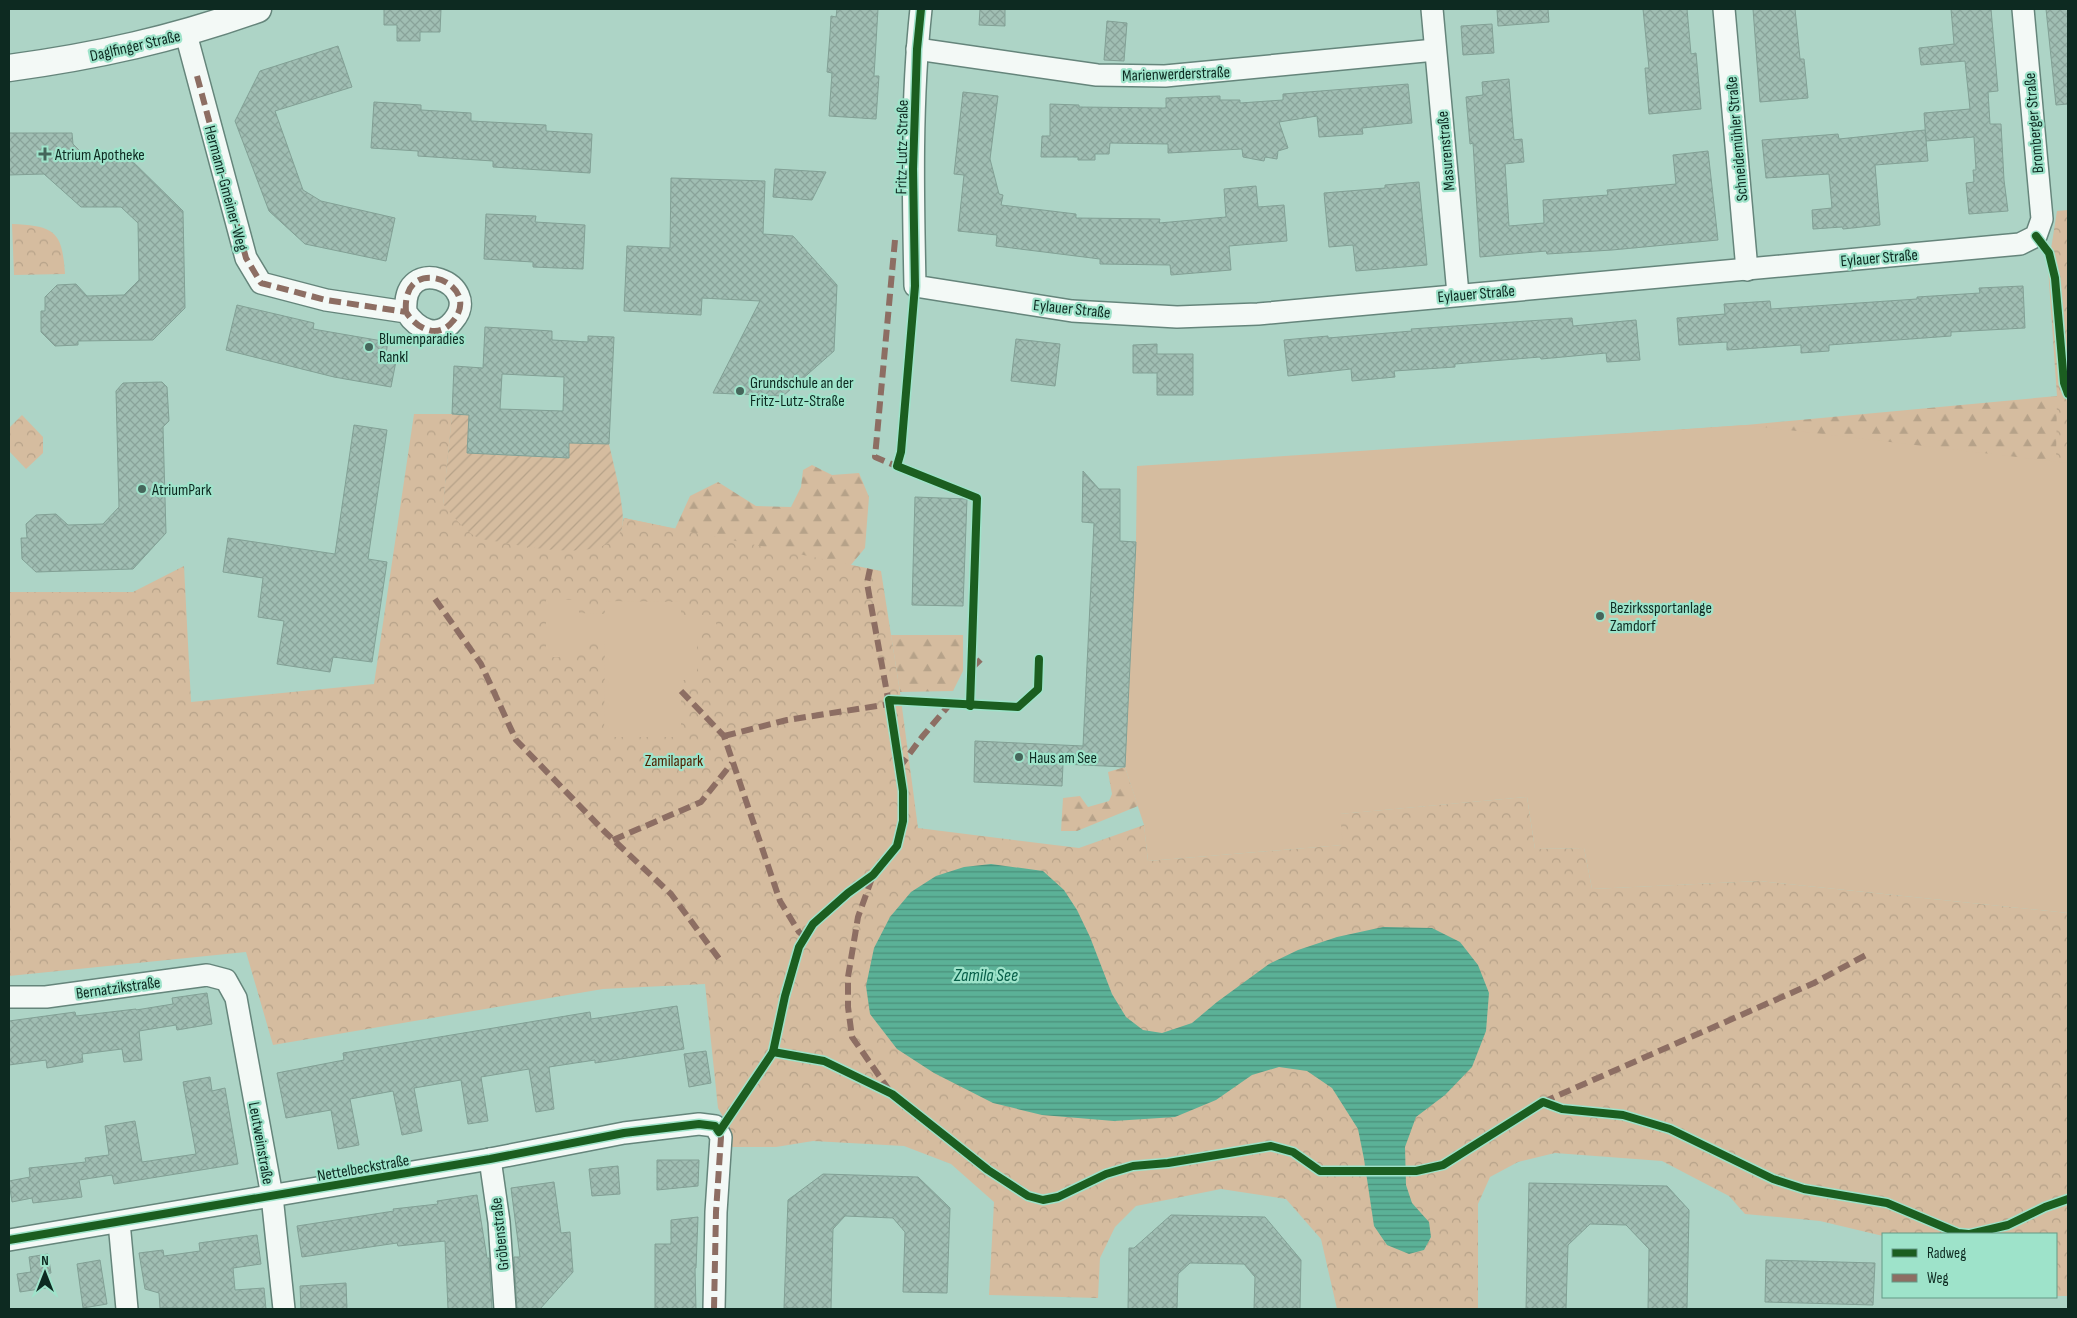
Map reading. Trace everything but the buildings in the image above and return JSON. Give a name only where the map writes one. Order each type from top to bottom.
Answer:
[{"type":"street","name":"Daglfinger Straße","points":[[9,68],[133,47],[186,34],[258,9]]},
{"type":"street","name":"Fritz-Lutz-Straße","points":[[915,286],[913,169],[917,49],[921,9]]},
{"type":"street","name":"Masurenstraße","points":[[1432,9],[1458,294]]},
{"type":"street","name":"Schneidemühler Straße","points":[[1724,9],[1747,270]]},
{"type":"street","name":"Bromberger Straße","points":[[2023,9],[2042,219],[2036,236]]},
{"type":"street","name":"Hermann-Gmeiner-Weg","points":[[186,34],[246,258],[261,283],[326,300],[406,312]]},
{"type":"street","name":"Marienwerderstraße","points":[[917,49],[1097,75],[1165,76],[1435,50]]},
{"type":"street","name":"Eylauer Straße","points":[[915,286],[1072,310],[1177,318],[1258,314],[1458,294],[1747,270],[2020,244],[2036,236]]},
{"type":"street","name":"Bernatzikstraße","points":[[9,997],[46,997],[207,975],[226,980]]},
{"type":"street","name":"Leutweinstraße","points":[[226,980],[236,998],[272,1196],[284,1309]]},
{"type":"street","name":"Nettelbeckstraße","points":[[9,1240],[490,1159],[624,1133],[699,1124],[714,1126],[721,1138],[716,1212],[714,1309]]},
{"type":"street","name":"Gröbenstraße","points":[[490,1159],[499,1222],[505,1309]]},
{"type":"street","points":[[119,1222],[127,1309]]},
{"type":"green space","points":[[2068,210],[2068,463],[2056,461],[2057,396],[2048,268],[2057,211]]},
{"type":"green space","points":[[12,224],[47,229],[54,234],[62,248],[65,274],[14,275]]},
{"type":"green space","points":[[2057,396],[2068,409],[2068,469],[1151,514],[1155,466],[1746,425]]},
{"type":"green space","points":[[414,414],[452,414],[443,504],[621,531],[624,518],[675,529],[690,496],[718,482],[756,506],[791,507],[801,487],[803,470],[812,465],[832,475],[859,473],[869,497],[865,548],[850,566],[466,583]]},
{"type":"green space","name":"Zamilapark","points":[[414,414],[452,414],[443,504],[622,531],[624,518],[881,571],[900,692],[918,828],[1079,848],[1144,825],[1148,861],[1342,845],[1339,814],[1527,797],[1535,849],[1584,848],[1592,889],[1759,881],[2068,913],[2068,1296],[2057,1296],[2057,1233],[1882,1233],[1882,1236],[1820,1221],[1745,1214],[1729,1196],[1662,1161],[1555,1153],[1518,1162],[1490,1177],[1478,1204],[1478,1309],[1337,1309],[1321,1239],[1286,1199],[1221,1189],[1136,1206],[1115,1227],[1100,1258],[1098,1298],[989,1295],[994,1202],[951,1164],[904,1146],[813,1141],[776,1147],[731,1147],[731,1131],[718,1108],[705,984],[603,989],[273,1045],[246,952],[9,976],[9,592],[133,592],[184,566],[191,702],[374,684]]},
{"type":"green space","points":[[452,414],[469,415],[468,453],[568,458],[569,443],[609,444],[623,514],[621,531],[613,541],[600,547],[585,550],[550,550],[517,545],[485,540],[468,532],[443,504]]},
{"type":"green space","points":[[22,415],[43,437],[43,453],[26,469],[9,451],[9,428]]},
{"type":"green space","name":"Bezirkssportanlage Zamdorf","points":[[1746,425],[2068,463],[2068,913],[1759,881],[1592,889],[1584,848],[1535,849],[1527,797],[1340,814],[1343,845],[1148,861],[1144,825],[1125,767],[1136,542],[1137,466]]},
{"type":"green space","points":[[546,600],[579,600],[579,613],[605,614],[605,601],[681,602],[681,615],[716,615],[716,628],[697,628],[697,680],[681,680],[681,737],[604,737],[605,640],[578,640],[578,657],[546,657]]},
{"type":"green space","points":[[891,635],[963,635],[963,671],[953,691],[900,692]]},
{"type":"green space","points":[[1125,767],[1138,806],[1077,831],[1061,831],[1063,798],[1080,796],[1088,807],[1109,801],[1112,794],[1108,772]]},
{"type":"water","name":"Zamila See","points":[[991,864],[1043,871],[1064,890],[1077,910],[1090,937],[1112,994],[1126,1017],[1143,1030],[1162,1033],[1192,1023],[1269,964],[1298,950],[1337,937],[1383,927],[1432,928],[1460,942],[1478,965],[1489,993],[1486,1031],[1472,1067],[1445,1095],[1416,1117],[1405,1147],[1406,1185],[1412,1203],[1429,1222],[1431,1237],[1424,1250],[1409,1254],[1387,1245],[1374,1226],[1358,1129],[1332,1088],[1307,1071],[1279,1067],[1252,1075],[1216,1100],[1175,1117],[1114,1121],[1042,1115],[993,1103],[934,1073],[897,1049],[870,1014],[866,986],[874,948],[890,917],[911,892],[936,876],[964,867]]},
{"type":"marked path","points":[[197,76],[246,258],[261,283],[326,300],[406,312],[416,323],[428,330],[434,331],[447,327],[453,321],[460,307],[458,295],[451,286],[440,279],[427,278],[416,282],[408,293],[406,312]]},
{"type":"marked path","points":[[895,240],[875,457],[901,468]]},
{"type":"marked path","points":[[870,569],[867,583],[889,704]]},
{"type":"marked path","points":[[435,599],[481,664],[516,740],[604,831],[671,894],[720,960]]},
{"type":"marked path","points":[[972,668],[983,657]]},
{"type":"marked path","points":[[681,691],[724,736],[780,901],[799,932],[805,937]]},
{"type":"marked path","points":[[724,736],[787,720],[890,704]]},
{"type":"marked path","points":[[899,768],[950,704]]},
{"type":"marked path","points":[[613,840],[701,802],[732,763]]},
{"type":"marked path","points":[[872,878],[858,917],[848,977],[848,1007],[852,1037],[889,1090]]},
{"type":"marked path","points":[[1543,1102],[1814,983],[1866,955]]},
{"type":"marked path","points":[[714,1309],[716,1212],[721,1137],[717,1130]]},
{"type":"cycle path","points":[[921,9],[917,49],[913,169],[915,286],[901,452],[897,466],[977,498],[970,706]]},
{"type":"cycle path","points":[[2036,236],[2049,253],[2055,278],[2064,383],[2068,394]]},
{"type":"cycle path","points":[[9,1240],[490,1159],[624,1133],[699,1124],[715,1126],[719,1132],[773,1052],[785,996],[799,947],[813,924],[848,893],[873,875],[897,846],[903,821],[903,791],[889,700],[1018,707],[1038,689],[1039,659]]},
{"type":"cycle path","points":[[773,1052],[824,1061],[892,1094],[988,1170],[1028,1196],[1043,1200],[1058,1197],[1106,1174],[1133,1166],[1168,1163],[1271,1146],[1293,1152],[1320,1171],[1416,1171],[1443,1165],[1543,1102],[1562,1109],[1623,1115],[1670,1129],[1773,1179],[1804,1189],[1887,1203],[1958,1233]]},
{"type":"cycle path","points":[[1974,1233],[2008,1225],[2045,1207],[2068,1199]]},
{"type":"place","name":"Atrium Apotheke","points":[[45,154]]},
{"type":"place","name":"Blumenparadies Rankl","points":[[369,347]]},
{"type":"place","name":"Grundschule an der Fritz-Lutz-Straße","points":[[740,391]]},
{"type":"place","name":"AtriumPark","points":[[142,489]]},
{"type":"place","name":"Bezirkssportanlage Zamdorf","points":[[1600,616]]},
{"type":"place","name":"Haus am See","points":[[1019,757]]}]
